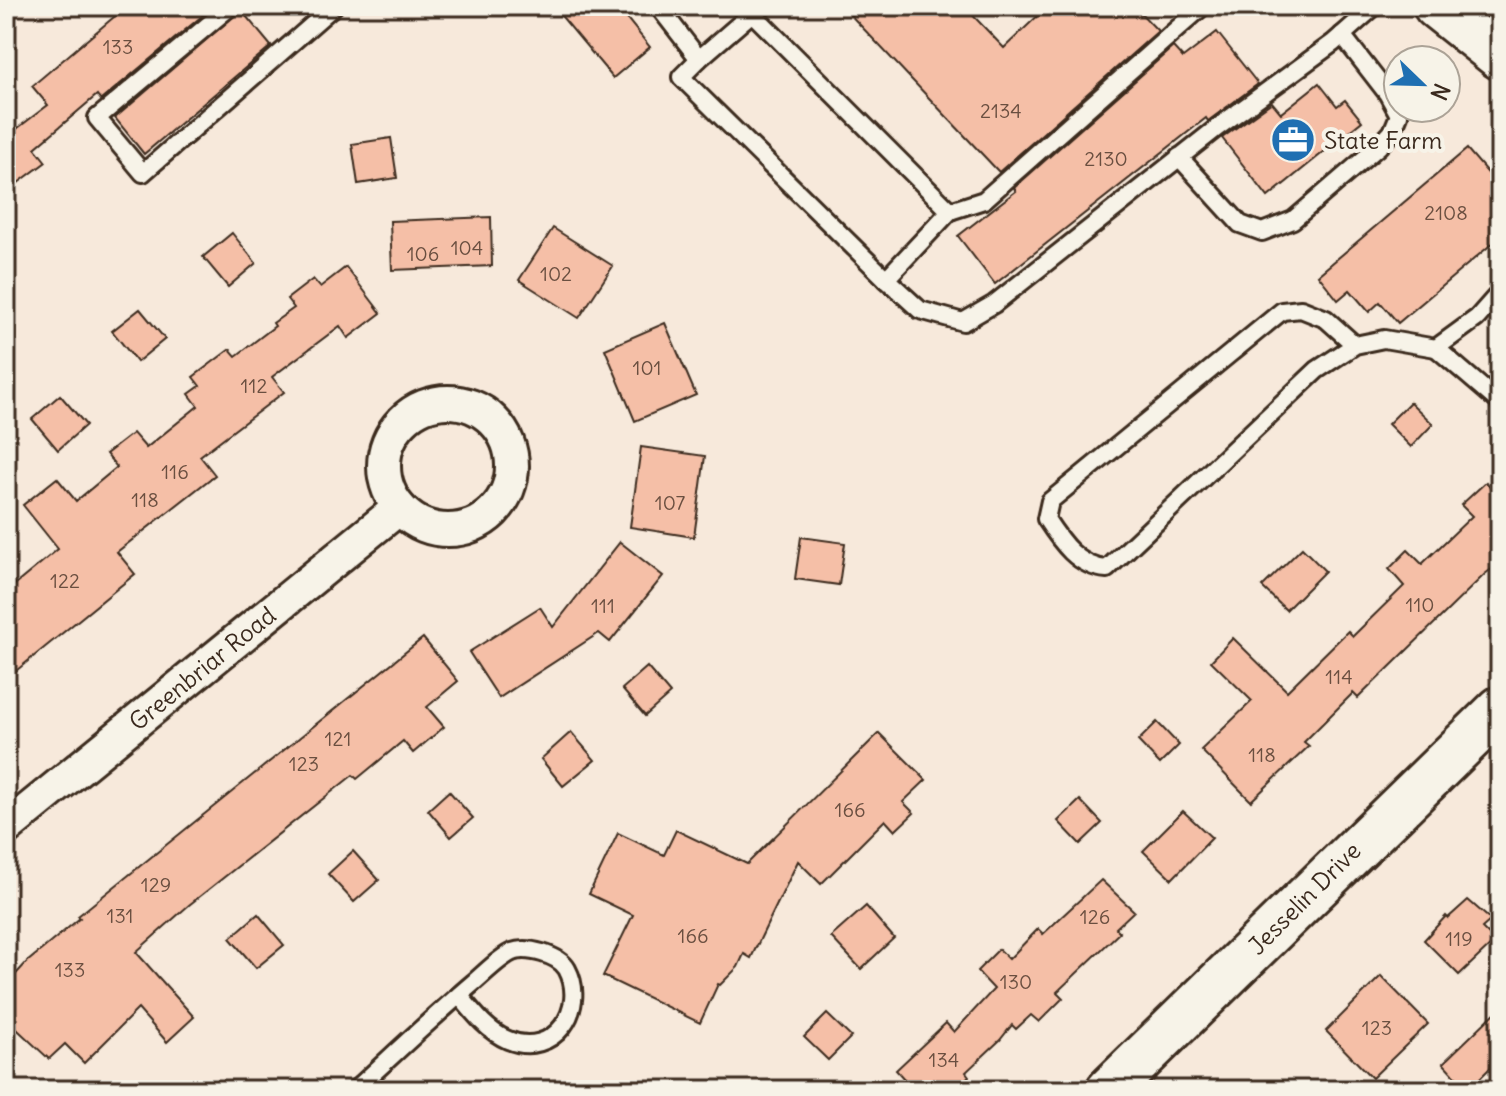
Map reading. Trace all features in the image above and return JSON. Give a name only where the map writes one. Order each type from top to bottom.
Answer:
[{"type":"street","points":[[1436,6],[1500,57]]},
{"type":"street","points":[[452,402],[473,407],[490,418],[504,434],[511,454],[512,475],[506,495],[493,512],[476,524],[455,530],[435,529],[415,522],[399,508],[388,490],[384,469],[386,448],[396,429],[411,413],[430,404],[452,402]]},
{"type":"street","name":"Greenbriar Road","points":[[6,828],[399,508]]},
{"type":"street","name":"Jesselin Drive","points":[[1109,1090],[1500,709]]},
{"type":"lane","points":[[231,6],[97,118],[143,173],[323,10]]},
{"type":"lane","points":[[658,6],[699,59]]},
{"type":"lane","points":[[950,211],[756,10],[681,77],[920,310],[963,322],[994,304],[1179,157],[1342,35],[1375,6]]},
{"type":"lane","points":[[886,279],[950,211],[984,200],[1200,7]]},
{"type":"lane","points":[[1179,157],[1240,224],[1262,232],[1293,220],[1378,147],[1392,132],[1399,115],[1387,93],[1342,35]]},
{"type":"lane","points":[[1436,348],[1477,318],[1500,292]]},
{"type":"lane","points":[[1355,345],[1326,319],[1301,309],[1282,311],[1050,501],[1046,519],[1065,548],[1094,568],[1107,569],[1317,370],[1355,345],[1384,339],[1436,348],[1500,403]]},
{"type":"lane","points":[[355,1090],[459,995],[514,951],[542,952],[566,966],[575,991],[566,1020],[554,1037],[537,1045],[508,1040],[479,1020],[459,995]]},
{"type":"building","points":[[127,6],[214,6],[101,100],[97,95],[35,148],[46,162],[6,192],[6,137],[48,105],[32,86]]},
{"type":"building","points":[[553,6],[617,6],[650,47],[613,78]]},
{"type":"building","points":[[842,6],[964,6],[1004,48],[1048,6],[1134,6],[1158,31],[999,172]]},
{"type":"building","points":[[241,10],[271,46],[144,154],[115,118]]},
{"type":"building","points":[[1217,32],[1258,84],[1208,121],[1206,118],[995,284],[958,236],[1016,191],[1014,188],[1173,47],[1183,58]]},
{"type":"building","name":"State Farm","points":[[1319,83],[1337,106],[1345,100],[1362,121],[1268,197],[1222,138],[1272,102],[1281,113]]},
{"type":"building","points":[[391,138],[397,178],[358,184],[352,144]]},
{"type":"building","points":[[1467,149],[1500,187],[1500,237],[1398,323],[1380,302],[1369,312],[1350,290],[1338,300],[1318,275]]},
{"type":"building","points":[[491,217],[492,266],[392,270],[390,221]]},
{"type":"building","points":[[553,228],[613,266],[579,318],[519,280]]},
{"type":"building","points":[[232,233],[256,263],[228,287],[203,257]]},
{"type":"building","points":[[346,267],[381,313],[348,338],[340,326],[272,377],[284,392],[200,456],[215,475],[117,552],[135,574],[6,679],[6,592],[58,549],[23,505],[57,478],[76,501],[117,467],[106,454],[133,433],[146,448],[198,406],[189,394],[200,386],[193,377],[230,349],[236,356],[275,326],[273,323],[294,308],[287,299],[313,279],[320,287]]},
{"type":"building","points":[[140,309],[165,339],[137,362],[112,331]]},
{"type":"building","points":[[665,323],[696,395],[635,421],[605,349]]},
{"type":"building","points":[[60,395],[86,425],[58,450],[32,419]]},
{"type":"building","points":[[1410,402],[1433,424],[1411,447],[1388,424]]},
{"type":"building","points":[[641,447],[705,456],[694,537],[630,527]]},
{"type":"building","points":[[1486,482],[1496,493],[1500,490],[1500,563],[1358,698],[1353,693],[1304,742],[1309,746],[1251,801],[1201,750],[1252,701],[1211,661],[1233,638],[1287,691],[1348,631],[1353,636],[1404,586],[1389,569],[1408,550],[1422,564],[1472,516],[1461,505]]},
{"type":"building","points":[[801,537],[845,543],[839,585],[795,579]]},
{"type":"building","points":[[620,542],[663,576],[610,642],[599,633],[499,698],[469,652],[540,607],[553,627]]},
{"type":"building","points":[[1302,548],[1325,571],[1286,610],[1262,587]]},
{"type":"building","points":[[423,638],[458,681],[427,707],[444,727],[413,753],[403,741],[357,779],[353,775],[189,905],[136,952],[194,1017],[167,1042],[138,1009],[84,1063],[65,1044],[49,1059],[6,1019],[6,985],[27,962],[80,918],[78,916]]},
{"type":"building","points":[[647,667],[670,694],[645,716],[622,689]]},
{"type":"building","points":[[1157,722],[1179,745],[1160,764],[1138,741]]},
{"type":"building","points":[[571,732],[595,760],[563,786],[541,759]]},
{"type":"building","points":[[879,733],[926,780],[903,802],[914,813],[895,831],[885,820],[821,884],[798,861],[751,958],[744,954],[738,967],[718,984],[700,1023],[603,976],[633,915],[589,894],[618,833],[664,855],[676,830],[747,864]]},
{"type":"building","points":[[449,791],[473,818],[451,837],[428,810]]},
{"type":"building","points":[[1080,800],[1102,823],[1080,844],[1058,821]]},
{"type":"building","points":[[1183,811],[1212,838],[1172,879],[1143,851]]},
{"type":"building","points":[[353,851],[379,880],[354,902],[328,874]]},
{"type":"building","points":[[1101,880],[1134,911],[1116,928],[1120,932],[1057,992],[1063,998],[1039,1022],[1031,1015],[1016,1029],[1012,1025],[966,1072],[969,1076],[953,1090],[914,1090],[896,1070],[946,1023],[954,1032],[994,989],[977,971],[999,949],[1009,959],[1038,929],[1043,934]]},
{"type":"building","points":[[1468,900],[1491,920],[1482,928],[1495,941],[1459,975],[1424,940],[1446,916],[1448,918]]},
{"type":"building","points":[[866,906],[894,938],[861,969],[831,937]]},
{"type":"building","points":[[258,914],[284,945],[256,968],[230,938]]},
{"type":"building","points":[[1381,976],[1428,1024],[1372,1078],[1326,1031]]},
{"type":"building","points":[[1500,1008],[1500,1058],[1468,1090],[1443,1063]]},
{"type":"building","points":[[827,1014],[851,1037],[828,1060],[804,1037]]},
{"type":"place","name":"State Farm","points":[[1293,140]]}]
